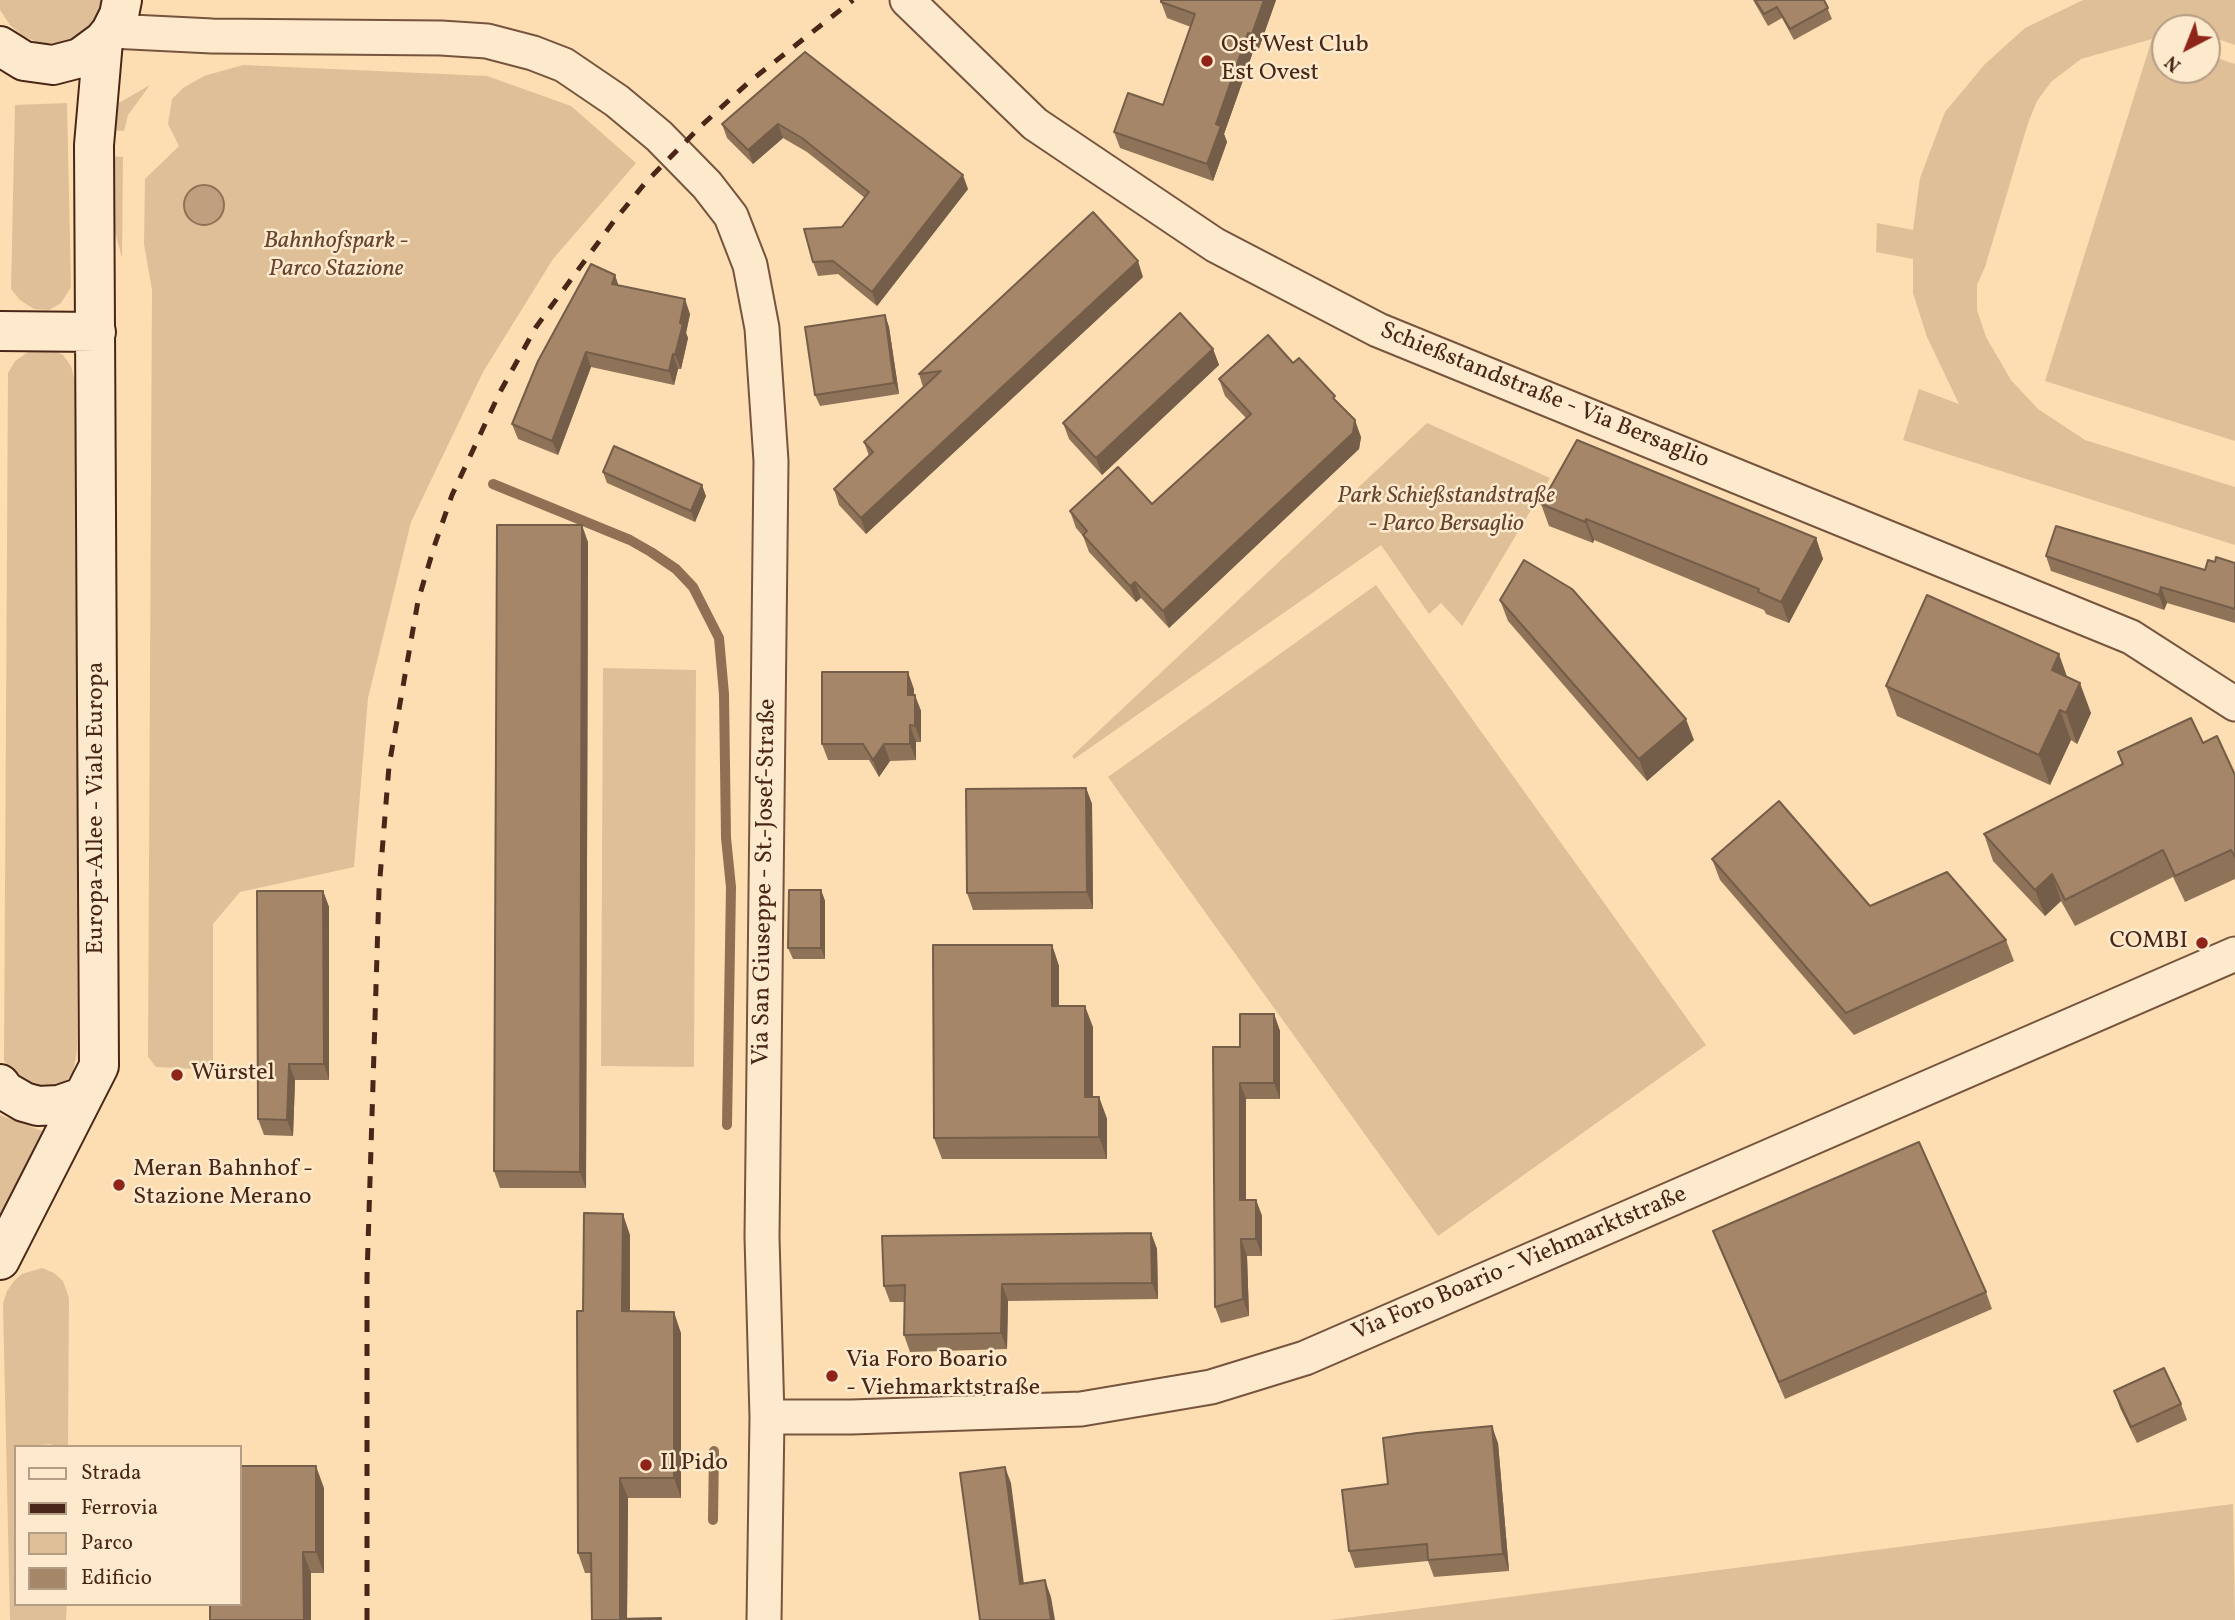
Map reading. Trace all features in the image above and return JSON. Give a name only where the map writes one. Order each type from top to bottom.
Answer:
[{"type":"street","name":"Schießstandstraße - Via Bersaglio","points":[[926,6],[1035,124],[1215,245],[1378,330],[2131,637],[2235,704]]},
{"type":"street","points":[[0,46],[24,61],[53,65],[80,58],[112,24]]},
{"type":"street","name":"Via San Giuseppe - St.-Josef-Straße","points":[[112,24],[212,36],[441,38],[487,41],[533,53],[564,65],[659,136],[707,185],[731,216],[750,265],[762,328],[771,461],[762,1223],[767,1417],[764,1620]]},
{"type":"street","name":"Europa-Allee - Viale Europa","points":[[0,1260],[99,1066],[94,145],[112,24]]},
{"type":"street","points":[[0,331],[96,331]]},
{"type":"street","name":"Via Foro Boario - Viehmarktstraße","points":[[767,1417],[852,1417],[1081,1409],[1211,1387],[1305,1358],[2235,954]]},
{"type":"street","points":[[0,1084],[5,1091],[24,1102],[38,1106],[59,1105],[82,1097]]},
{"type":"green space","points":[[0,0],[103,0],[100,12],[90,27],[75,38],[57,43],[39,43],[23,36],[10,25],[0,10]]},
{"type":"green space","points":[[2083,0],[2235,0],[2235,45],[2221,40],[2221,14],[2151,14],[2151,39],[2081,59],[2051,82],[2037,101],[2028,123],[1985,267],[1977,285],[1977,310],[1986,337],[2011,380],[2038,409],[2085,440],[2235,487],[2235,545],[1903,440],[1919,389],[1959,404],[1927,337],[1913,293],[1913,259],[1876,252],[1877,223],[1913,230],[1920,178],[1945,112],[1985,64],[2025,28]]},
{"type":"green space","points":[[2151,42],[2151,84],[2221,84],[2221,60],[2235,64],[2235,441],[2045,381]]},
{"type":"green space","name":"Bahnhofspark - Parco Stazione","points":[[243,65],[487,76],[571,106],[636,163],[553,259],[483,372],[411,522],[368,698],[354,867],[240,892],[213,924],[213,1070],[156,1067],[148,1057],[152,290],[144,244],[145,179],[179,146],[168,124],[172,99],[183,88],[204,76]]},
{"type":"green space","points":[[150,85],[128,115],[124,131],[106,130],[107,116],[117,104]]},
{"type":"green space","points":[[67,103],[71,287],[61,303],[49,310],[34,309],[20,300],[11,289],[15,105]]},
{"type":"green space","points":[[106,156],[123,157],[122,258],[108,205]]},
{"type":"green space","points":[[34,348],[50,348],[63,355],[71,366],[77,388],[77,1051],[73,1072],[67,1080],[48,1092],[12,1078],[4,1060],[8,373],[15,361]]},
{"type":"green space","name":"Park Schießstandstraße - Parco Bersaglio","points":[[1427,423],[1550,478],[1462,626],[1441,603],[1429,614],[1381,545],[1074,759],[1072,756]]},
{"type":"green space","points":[[1376,585],[1706,1045],[1438,1236],[1108,777]]},
{"type":"green space","points":[[603,668],[696,670],[694,1067],[601,1066]]},
{"type":"green space","points":[[0,1115],[45,1132],[0,1221]]},
{"type":"green space","points":[[42,1268],[54,1273],[63,1281],[69,1298],[68,1445],[14,1445],[14,1606],[67,1606],[66,1620],[10,1620],[3,1304],[7,1291],[22,1274]]},
{"type":"green space","points":[[2233,1504],[2235,1620],[1330,1620]]},
{"type":"shaded area","points":[[204,185],[212,186],[218,191],[223,197],[223,213],[218,219],[212,224],[204,225],[196,224],[190,219],[185,213],[184,205],[185,197],[190,191],[196,186]]},
{"type":"building","points":[[1161,0],[1264,0],[1252,34],[1248,33],[1216,124],[1221,126],[1207,164],[1114,132],[1128,93],[1163,105],[1195,14]]},
{"type":"building","points":[[1755,0],[1824,0],[1828,8],[1790,29],[1777,7],[1764,14]]},
{"type":"building","points":[[805,52],[963,175],[872,292],[833,261],[813,262],[804,229],[842,227],[869,192],[802,138],[778,124],[748,150],[722,124]]},
{"type":"building","points":[[1093,212],[1138,261],[861,518],[834,489],[873,452],[864,442],[941,371],[919,374]]},
{"type":"building","points":[[591,264],[615,275],[612,284],[685,299],[680,323],[683,324],[669,371],[586,352],[552,441],[512,424],[538,361]]},
{"type":"building","points":[[1180,313],[1213,349],[1096,458],[1063,423]]},
{"type":"building","points":[[885,315],[894,383],[815,395],[805,327]]},
{"type":"building","points":[[1268,335],[1293,363],[1299,358],[1335,396],[1333,398],[1355,420],[1353,433],[1163,611],[1135,582],[1130,586],[1083,535],[1087,531],[1070,511],[1118,467],[1152,504],[1251,414],[1219,379]]},
{"type":"building","points":[[1577,440],[1816,538],[1781,602],[1758,592],[1759,589],[1586,519],[1585,522],[1541,504]]},
{"type":"building","points":[[614,446],[702,485],[691,511],[603,472]]},
{"type":"building","points":[[497,525],[582,525],[580,1172],[494,1171]]},
{"type":"building","points":[[2056,526],[2205,570],[2208,560],[2215,562],[2216,557],[2235,563],[2235,609],[2161,587],[2159,595],[2046,556]]},
{"type":"building","points":[[1524,560],[1572,589],[1686,719],[1639,759],[1500,600]]},
{"type":"building","points":[[1927,595],[2059,654],[2052,670],[2080,683],[2066,713],[2060,710],[2039,755],[1886,686]]},
{"type":"building","points":[[822,672],[908,672],[908,695],[915,695],[915,726],[910,725],[910,744],[884,744],[873,760],[863,744],[822,744]]},
{"type":"building","points":[[2191,718],[2203,743],[2217,736],[2235,775],[2235,857],[2231,850],[2175,876],[2163,850],[2065,900],[2052,874],[2035,890],[1984,834],[2123,764],[2118,752]]},
{"type":"building","points":[[1086,788],[1087,892],[967,893],[966,789]]},
{"type":"building","points":[[1779,801],[1870,906],[1947,872],[2006,940],[1846,1013],[1712,859]]},
{"type":"building","points":[[789,890],[821,890],[821,948],[788,948]]},
{"type":"building","points":[[257,891],[323,891],[324,1064],[289,1064],[287,1120],[258,1119]]},
{"type":"building","points":[[933,945],[1052,945],[1052,1006],[1085,1006],[1085,1097],[1099,1097],[1099,1137],[934,1138]]},
{"type":"building","points":[[1240,1014],[1274,1014],[1274,1083],[1240,1083],[1240,1200],[1256,1200],[1256,1239],[1241,1239],[1243,1299],[1215,1307],[1213,1047],[1240,1047]]},
{"type":"building","points":[[1919,1142],[1986,1292],[1779,1382],[1713,1231]]},
{"type":"building","points":[[584,1213],[623,1214],[622,1311],[674,1312],[674,1478],[620,1478],[620,1619],[661,1618],[660,1620],[592,1620],[591,1553],[578,1553],[577,1311],[583,1311]]},
{"type":"building","points":[[1151,1233],[1152,1283],[1002,1284],[1001,1333],[904,1335],[905,1285],[884,1286],[882,1236]]},
{"type":"building","points":[[2164,1368],[2181,1404],[2131,1427],[2114,1391]]},
{"type":"building","points":[[1492,1426],[1503,1554],[1428,1560],[1427,1544],[1349,1551],[1342,1490],[1388,1484],[1383,1438]]},
{"type":"building","points":[[242,1466],[316,1466],[316,1552],[303,1552],[304,1620],[210,1620],[210,1606],[242,1606]]},
{"type":"building","points":[[1005,1467],[1020,1584],[1045,1580],[1051,1620],[980,1620],[960,1473]]},
{"type":"waterway","points":[[493,484],[630,540],[676,569],[693,587],[719,638],[724,694],[726,838],[731,887],[727,1125]]},
{"type":"waterway","points":[[713,1520],[714,1451]]},
{"type":"railway","points":[[367,1620],[367,1277],[379,890],[389,766],[418,601],[434,547],[452,495],[500,392],[536,327],[614,221],[646,182],[702,125],[749,82],[853,0]]},
{"type":"place","name":"Ost West Club Est Ovest","points":[[1207,61]]},
{"type":"place","name":"COMBI","points":[[2202,943]]},
{"type":"place","name":"Würstel","points":[[177,1075]]},
{"type":"place","name":"Meran Bahnhof - Stazione Merano","points":[[119,1185]]},
{"type":"place","name":"Via Foro Boario - Viehmarktstraße","points":[[832,1376]]},
{"type":"place","name":"Il Pido","points":[[646,1465]]}]
